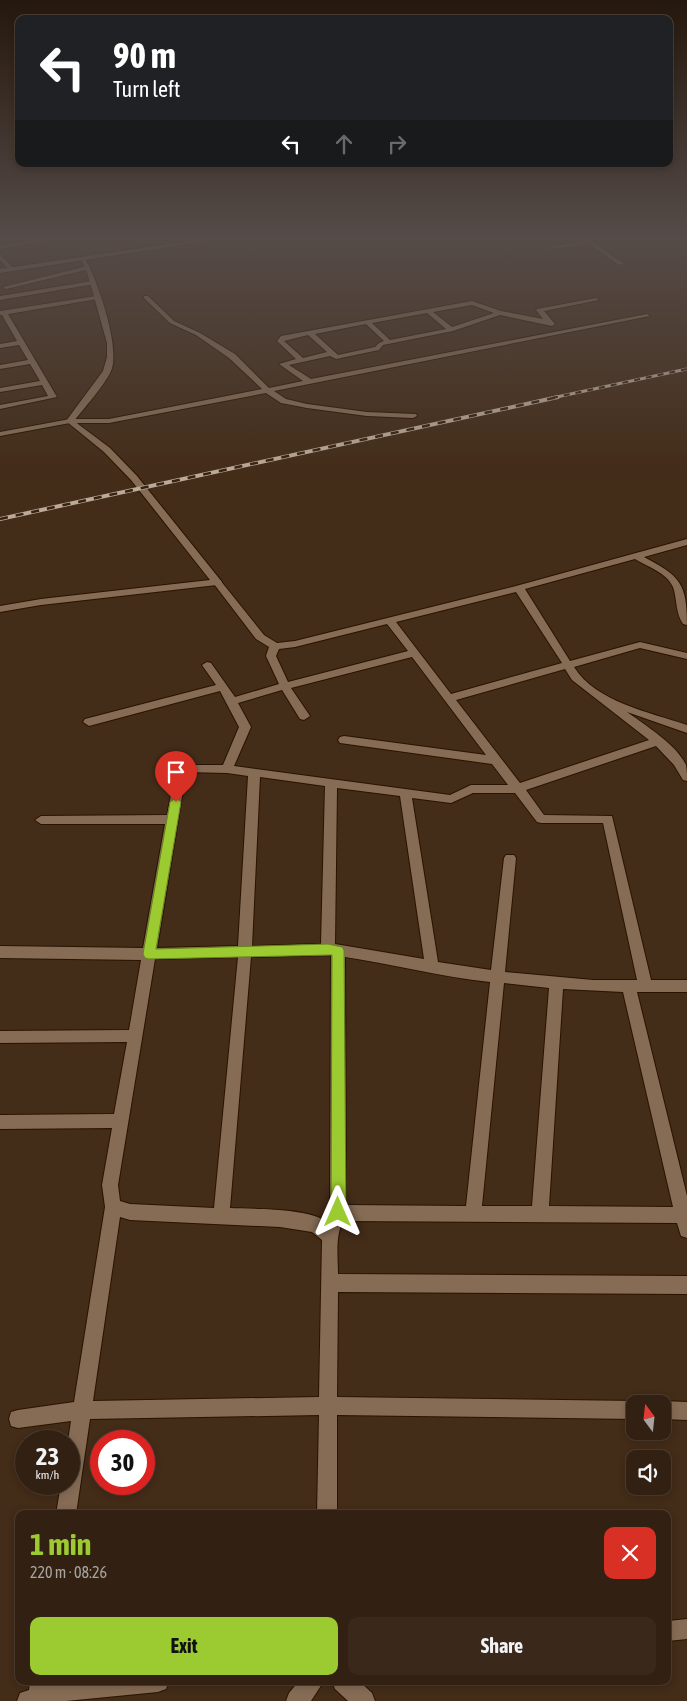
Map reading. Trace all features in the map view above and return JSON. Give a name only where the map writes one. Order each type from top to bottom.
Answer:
[{"type":"street","points":[[0,407],[52,397],[22,342],[4,315]]},
{"type":"street","points":[[70,421],[94,391],[110,364],[110,343],[101,315]]},
{"type":"street","points":[[165,315],[172,322],[198,334],[232,356],[267,390],[284,401],[367,414],[413,416]]},
{"type":"street","points":[[301,360],[280,342],[282,338],[404,315]]},
{"type":"street","points":[[433,315],[451,330]]},
{"type":"street","points":[[310,333],[336,357],[377,349],[381,344],[389,342],[451,330],[493,315]]},
{"type":"street","points":[[513,315],[550,322]]},
{"type":"street","points":[[544,315],[560,333]]},
{"type":"street","points":[[0,434],[70,421],[109,421],[647,316]]},
{"type":"street","points":[[367,322],[389,342]]},
{"type":"street","points":[[0,346],[22,342]]},
{"type":"street","points":[[310,382],[283,364],[333,353]]},
{"type":"street","points":[[0,367],[32,361]]},
{"type":"street","points":[[0,390],[44,382]]},
{"type":"street","points":[[70,421],[107,450],[134,478],[260,637],[275,646],[295,644],[519,588],[687,542]]},
{"type":"street","points":[[636,556],[682,583],[682,616],[687,622]]},
{"type":"street","points":[[0,609],[41,602],[217,582]]},
{"type":"street","points":[[519,588],[576,678],[658,741],[684,766],[687,777]]},
{"type":"street","points":[[389,620],[541,819],[608,819],[645,986]]},
{"type":"street","points":[[449,698],[640,645],[687,656]]},
{"type":"street","points":[[275,646],[271,656],[285,686],[304,716]]},
{"type":"street","points":[[232,701],[414,653]]},
{"type":"street","points":[[207,665],[232,701],[245,727],[227,769]]},
{"type":"street","points":[[89,722],[222,687]]},
{"type":"street","points":[[603,699],[687,728]]},
{"type":"street","points":[[344,740],[495,760]]},
{"type":"street","points":[[67,1510],[113,1207],[110,1185],[181,768],[227,769],[451,799],[471,789],[517,789],[658,741]]},
{"type":"street","points":[[222,1216],[245,951],[254,773]]},
{"type":"street","points":[[327,1510],[330,1236],[331,1226],[338,1212],[331,782]]},
{"type":"street","points":[[405,793],[432,966]]},
{"type":"street","points":[[42,820],[172,819]]},
{"type":"street","points":[[473,1213],[510,858]]},
{"type":"street","points":[[0,952],[149,954],[333,950],[498,976],[593,986],[687,986]]},
{"type":"street","points":[[540,1214],[556,982]]},
{"type":"street","points":[[338,1212],[540,1214],[686,1220],[629,986]]},
{"type":"street","points":[[0,1037],[135,1036]]},
{"type":"street","points":[[0,1122],[121,1121]]},
{"type":"street","points":[[113,1207],[130,1212],[280,1219],[315,1224],[330,1236]]},
{"type":"street","points":[[329,1283],[687,1285]]},
{"type":"street","points":[[18,1419],[82,1410],[328,1406],[626,1410]]},
{"type":"street","points":[[671,1410],[687,1411]]},
{"type":"street","points":[[671,1631],[687,1629]]},
{"type":"street","points":[[36,1693],[118,1685]]},
{"type":"street","points":[[297,1701],[309,1685]]},
{"type":"street","points":[[347,1685],[364,1701]]},
{"type":"railway","points":[[552,398],[687,369]]},
{"type":"railway","points":[[0,519],[558,397]]},
{"type":"route","points":[[176,802],[149,954],[338,950],[338,1212]]}]
